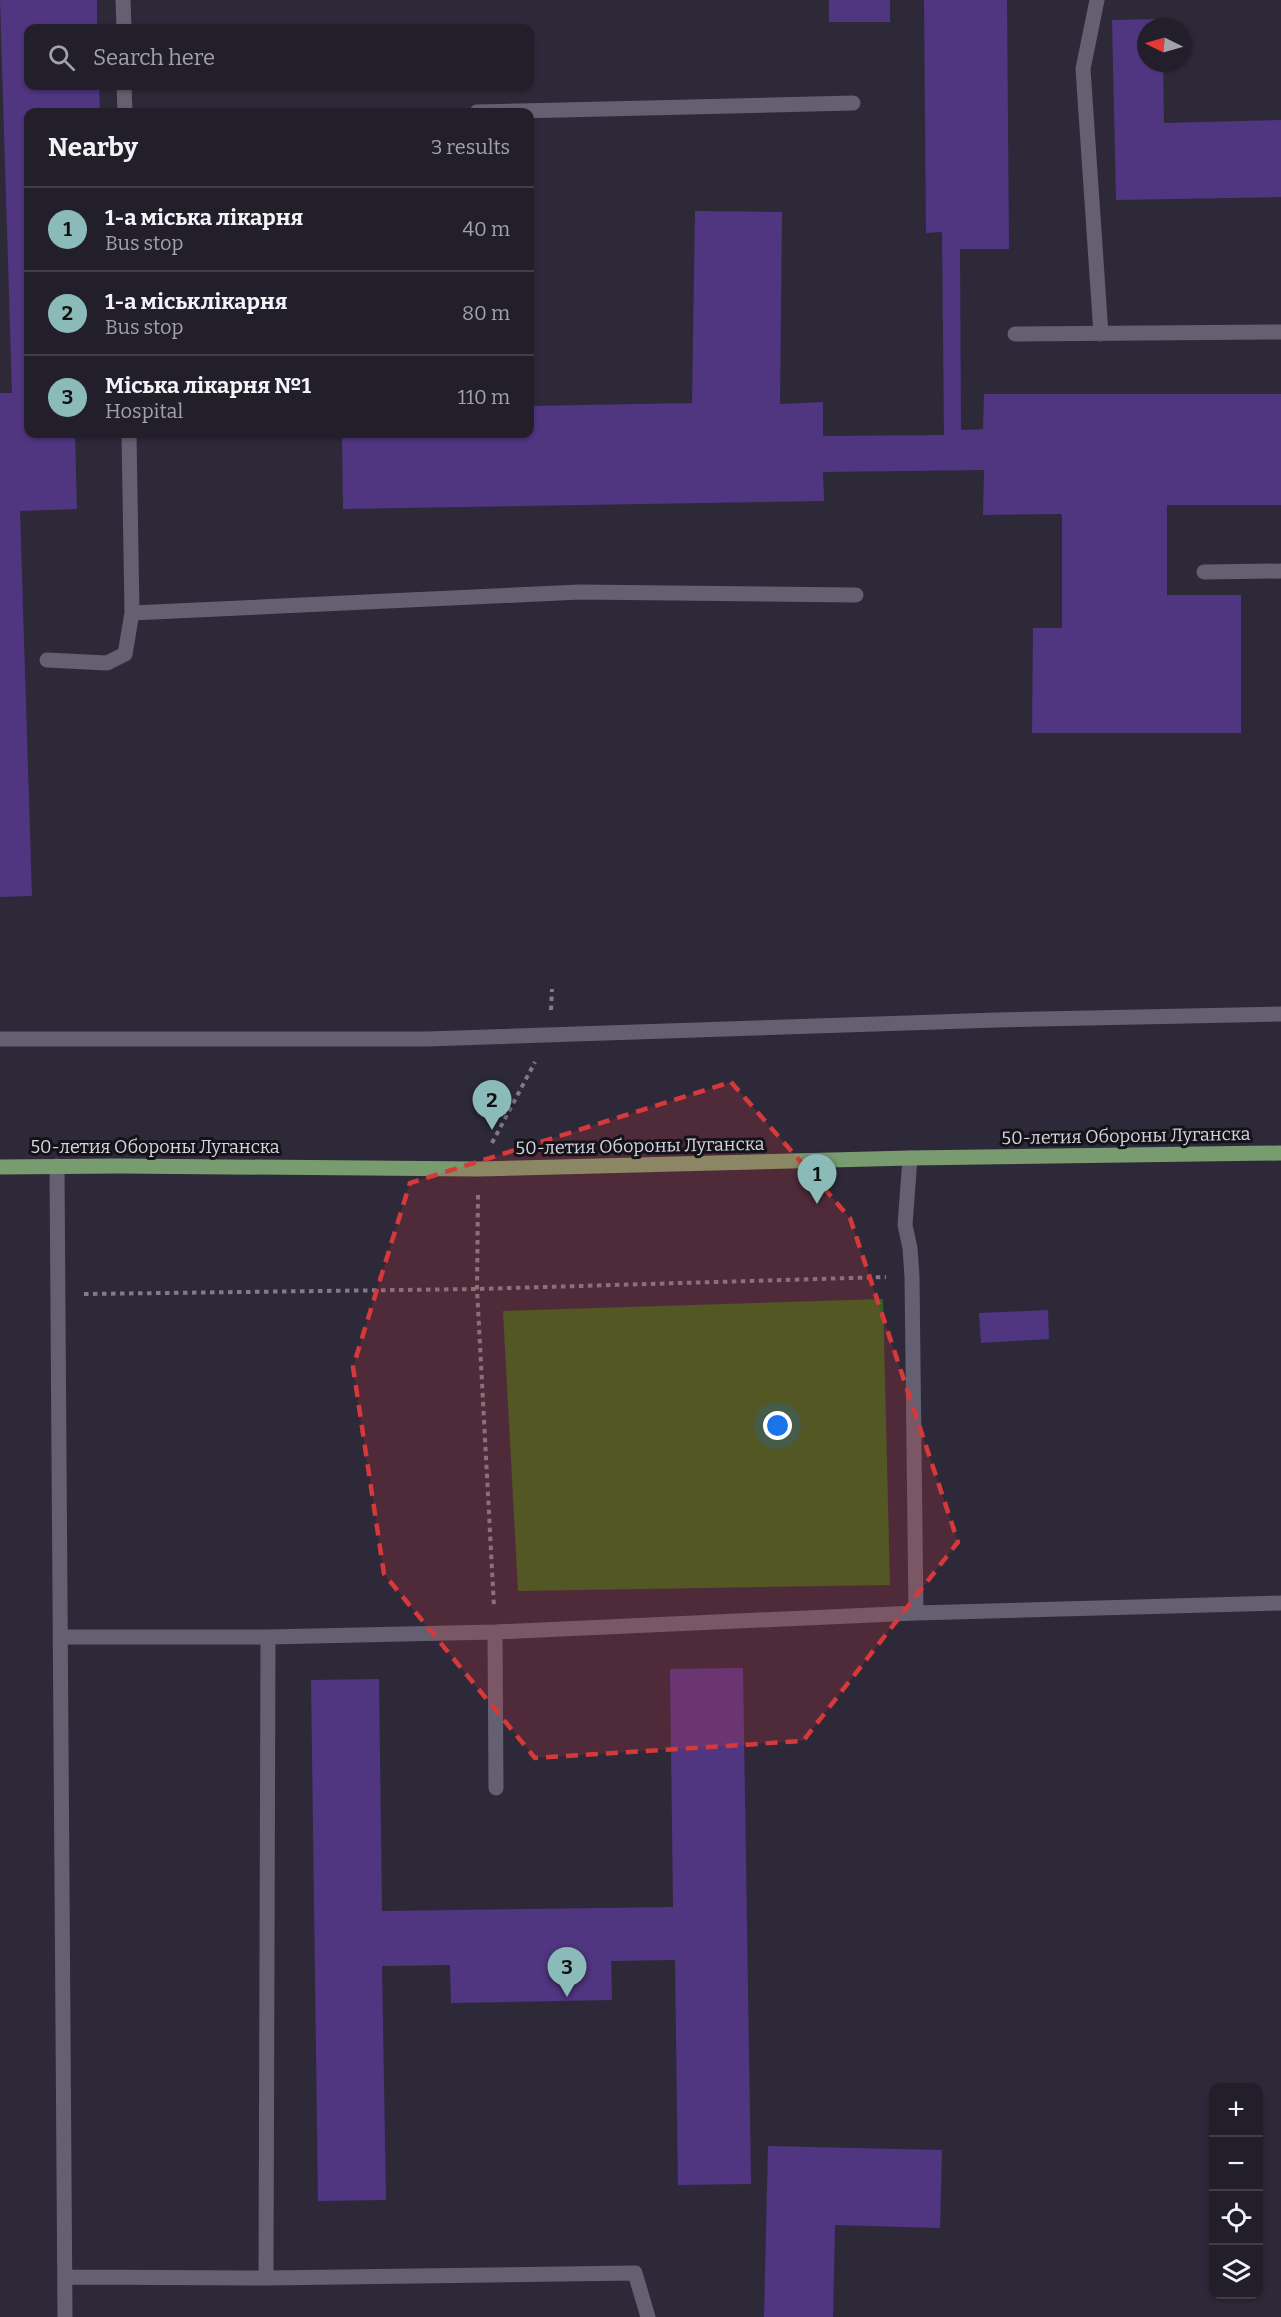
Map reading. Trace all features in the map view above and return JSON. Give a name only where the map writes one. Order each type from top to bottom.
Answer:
[{"type":"main road","name":"50-летия Обороны Луганска","points":[[0,1167],[478,1169],[910,1158],[1281,1153]]},
{"type":"street","points":[[123,0],[124,24]]},
{"type":"street","points":[[1097,0],[1083,69],[1101,334]]},
{"type":"street","points":[[124,90],[124,108]]},
{"type":"street","points":[[534,111],[853,103]]},
{"type":"street","points":[[1015,334],[1281,332]]},
{"type":"street","points":[[47,660],[107,663],[125,654],[132,613],[129,438]]},
{"type":"street","points":[[1204,572],[1281,571]]},
{"type":"street","points":[[132,613],[580,592],[856,595]]},
{"type":"street","points":[[0,1039],[427,1039],[985,1020],[1281,1014]]},
{"type":"street","points":[[910,1158],[905,1225],[910,1248],[912,1276],[916,1613]]},
{"type":"street","points":[[57,1166],[56,1294],[65,2317]]},
{"type":"street","points":[[60,1637],[495,1632],[916,1613],[1281,1603]]},
{"type":"street","points":[[495,1632],[496,1788]]},
{"type":"street","points":[[267,2278],[268,1636]]},
{"type":"street","points":[[65,2277],[267,2278],[635,2272],[648,2317]]},
{"type":"path","points":[[495,1632],[477,1289],[478,1169],[550,1035],[552,989]]},
{"type":"path","points":[[56,1294],[477,1289],[912,1276]]},
{"type":"highlighted area","points":[[731,1082],[850,1218],[958,1542],[803,1741],[535,1758],[384,1574],[353,1367],[410,1183]]},
{"type":"green space","points":[[883,1299],[890,1585],[518,1591],[503,1311]]},
{"type":"building","points":[[0,0],[97,0],[97,24],[24,24],[24,90],[99,90],[100,108],[24,108],[24,438],[75,438],[77,509],[20,511],[32,896],[0,897],[0,393],[12,393]]},
{"type":"building","points":[[829,0],[890,0],[890,22],[829,22]]},
{"type":"building","points":[[924,0],[1007,0],[1009,249],[960,249],[961,430],[983,429],[984,394],[1281,394],[1281,505],[1167,505],[1167,595],[1241,595],[1241,733],[1032,733],[1033,628],[1062,628],[1062,514],[983,515],[984,470],[823,472],[824,501],[343,509],[342,438],[534,438],[534,406],[692,403],[695,211],[782,212],[780,404],[823,402],[823,436],[944,435],[942,232],[926,233]]},
{"type":"building","points":[[1112,20],[1137,20],[1137,72],[1163,72],[1164,123],[1281,120],[1281,197],[1116,200]]},
{"type":"building","points":[[1048,1310],[1049,1339],[981,1343],[979,1313]]},
{"type":"building","points":[[743,1668],[751,2184],[678,2185],[675,1960],[611,1961],[612,2000],[451,2003],[450,1965],[382,1966],[386,2200],[318,2201],[311,1680],[379,1679],[382,1911],[673,1907],[670,1669]]},
{"type":"building","points":[[768,2146],[942,2150],[940,2228],[835,2225],[833,2317],[764,2317]]},
{"type":"place","name":"1-а міськлікарня","points":[[492,1130]]},
{"type":"place","name":"1-а міська лікарня","points":[[817,1204]]},
{"type":"place","name":"Міська лікарня №1","points":[[567,1997]]}]
